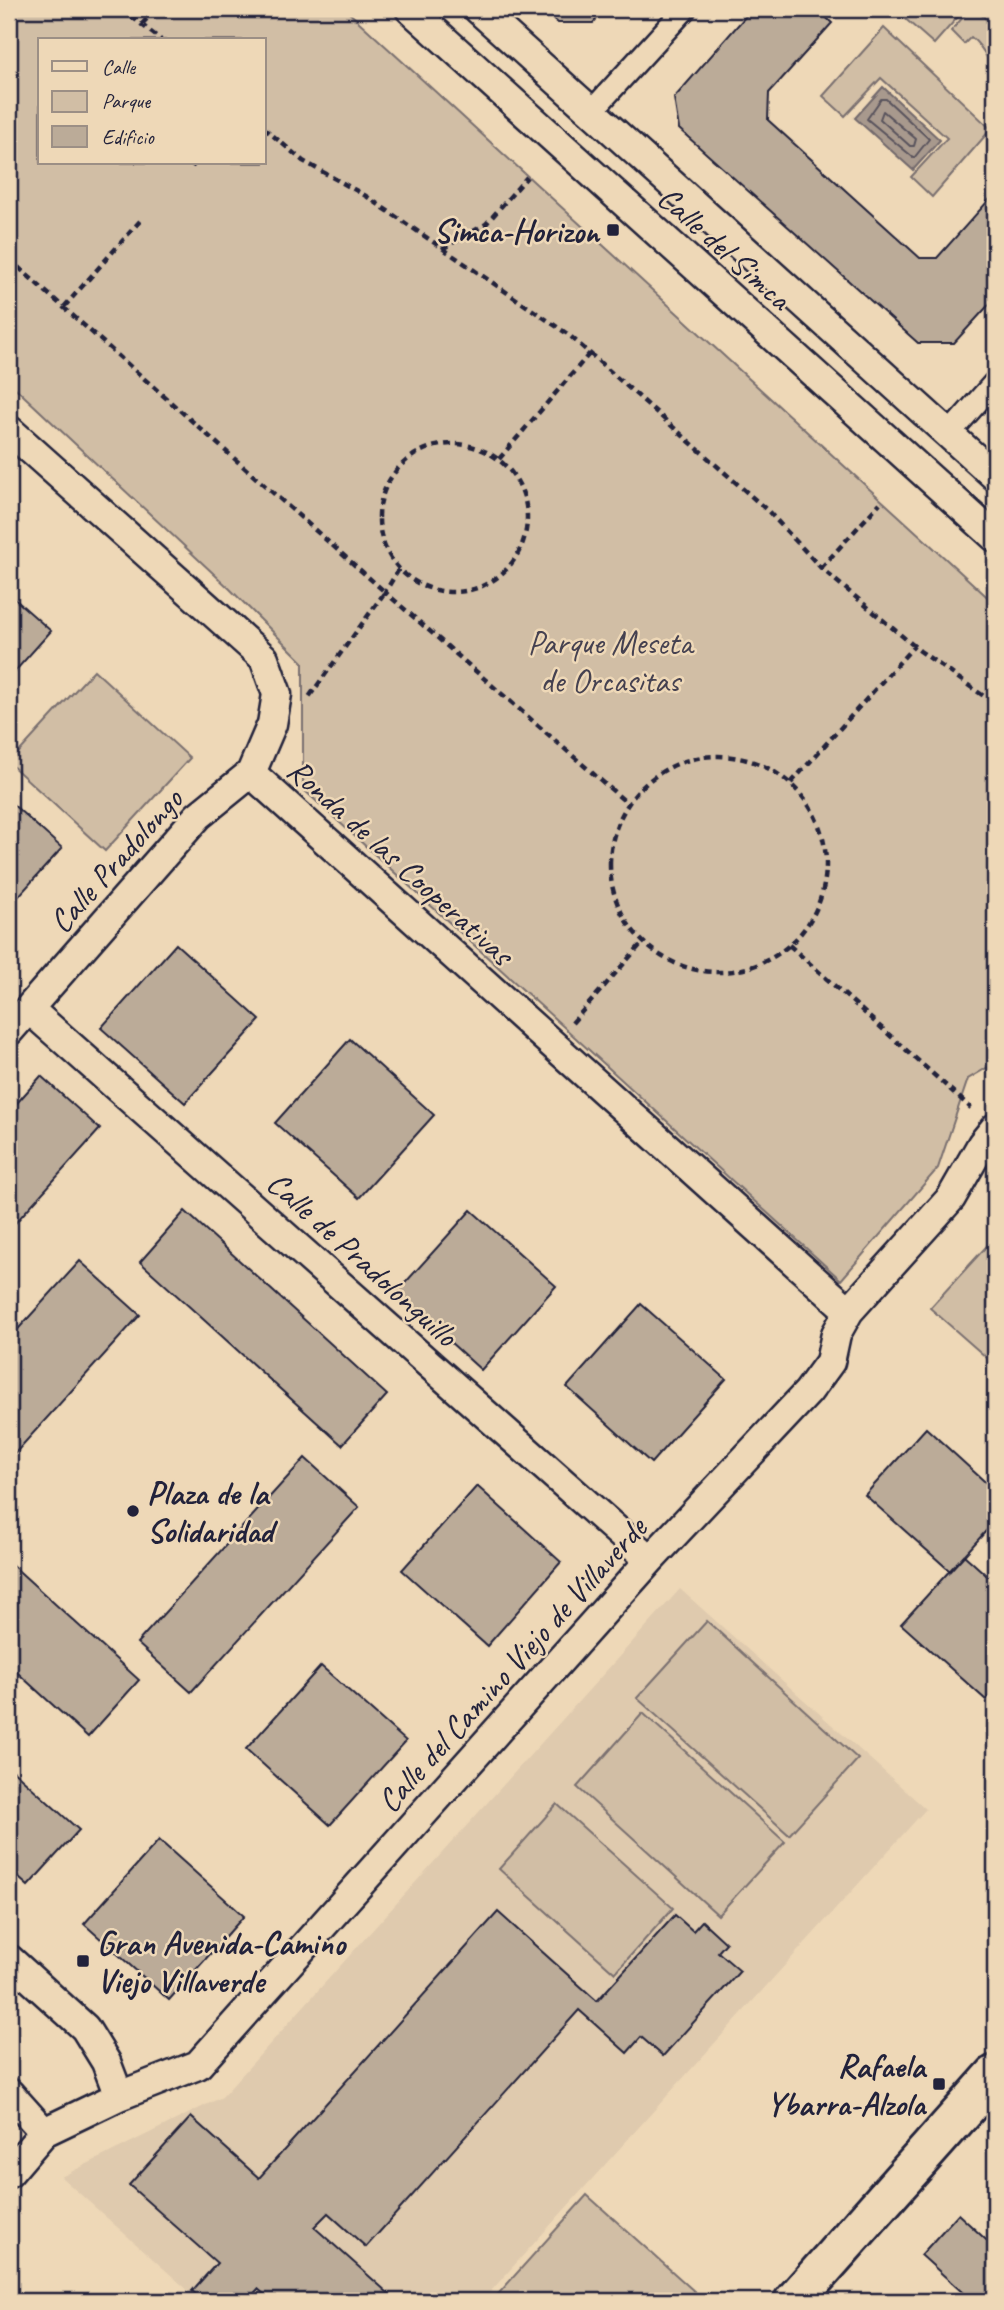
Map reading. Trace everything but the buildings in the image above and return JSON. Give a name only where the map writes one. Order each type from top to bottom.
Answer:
[{"type":"main road","points":[[794,2301],[995,2075]]},
{"type":"street","name":"Calle del Simca","points":[[410,9],[995,537]]},
{"type":"street","name":"Calle del Simca","points":[[478,9],[590,113],[995,476]]},
{"type":"street","points":[[590,113],[685,9]]},
{"type":"street","points":[[949,434],[995,382]]},
{"type":"street","name":"Ronda de las Cooperativas","points":[[9,430],[264,658],[277,694],[272,724],[251,773],[849,1311]]},
{"type":"street","name":"Calle Pradolongo","points":[[9,1031],[198,816],[251,773]]},
{"type":"street","name":"Calle de Pradolonguillo","points":[[29,1009],[650,1560]]},
{"type":"street","name":"Calle del Camino Viejo de Villaverde","points":[[9,2173],[44,2133],[119,2096],[198,2065],[650,1560],[808,1392],[830,1362],[836,1334],[849,1311],[951,1198],[995,1128]]},
{"type":"street","points":[[9,1959],[85,2028],[106,2062],[119,2096]]},
{"type":"street","points":[[9,2093],[44,2133]]},
{"type":"path","points":[[122,9],[159,38]]},
{"type":"path","points":[[142,24],[156,9]]},
{"type":"path","points":[[266,130],[303,161],[366,196],[477,270],[590,354],[768,511],[821,568],[914,646],[995,704]]},
{"type":"path","points":[[442,249],[486,224],[527,177]]},
{"type":"path","points":[[64,308],[140,221]]},
{"type":"path","points":[[9,258],[628,804]]},
{"type":"path","points":[[499,459],[590,354]]},
{"type":"path","points":[[453,444],[477,448],[499,459],[515,477],[525,500],[527,524],[522,548],[509,568],[489,584],[467,592],[442,591],[419,584],[400,569],[386,548],[380,513],[381,500],[391,478],[407,460],[429,448],[453,444]]},
{"type":"path","points":[[821,568],[880,503]]},
{"type":"path","points":[[303,705],[400,569]]},
{"type":"path","points":[[791,783],[914,646]]},
{"type":"path","points":[[723,755],[760,763],[791,783],[813,810],[825,842],[826,877],[817,910],[789,945],[771,959],[738,970],[704,971],[672,961],[643,942],[621,912],[611,876],[612,838],[628,804],[653,776],[686,760],[723,755]]},
{"type":"path","points":[[567,1029],[643,942]]},
{"type":"path","points":[[789,945],[995,1128]]},
{"type":"shaded area","points":[[680,1589],[926,1809],[482,2301],[200,2301],[61,2177],[222,2097]]},
{"type":"green space","name":"Parque Meseta de Orcasitas","points":[[9,9],[345,9],[995,604],[995,1063],[968,1079],[938,1168],[841,1280],[303,789],[303,662],[230,589],[9,382]]},
{"type":"green space","points":[[908,9],[964,10],[934,44],[902,16]]},
{"type":"green space","points":[[970,9],[975,9],[995,27],[995,86],[993,72],[981,47],[971,37],[964,44],[951,31]]},
{"type":"green space","points":[[884,28],[991,129],[932,197],[911,177],[947,138],[881,78],[845,116],[823,96]]},
{"type":"green space","points":[[94,670],[190,758],[105,851],[9,763]]},
{"type":"green space","points":[[995,1237],[995,1365],[930,1308]]},
{"type":"green space","points":[[707,1621],[858,1759],[789,1835],[637,1698]]},
{"type":"green space","points":[[643,1713],[785,1842],[718,1915],[577,1787]]},
{"type":"green space","points":[[557,1804],[673,1908],[615,1973],[499,1869]]},
{"type":"green space","points":[[587,2195],[705,2301],[492,2301]]},
{"type":"water","points":[[883,87],[940,140],[913,170],[855,118]]},
{"type":"place","name":"Simca-Horizon","points":[[613,230]]},
{"type":"place","name":"Plaza de la Solidaridad","points":[[133,1511]]},
{"type":"place","name":"Gran Avenida-Camino Viejo Villaverde","points":[[83,1961]]},
{"type":"place","name":"Rafaela Ybarra-Alzola","points":[[939,2084]]}]
